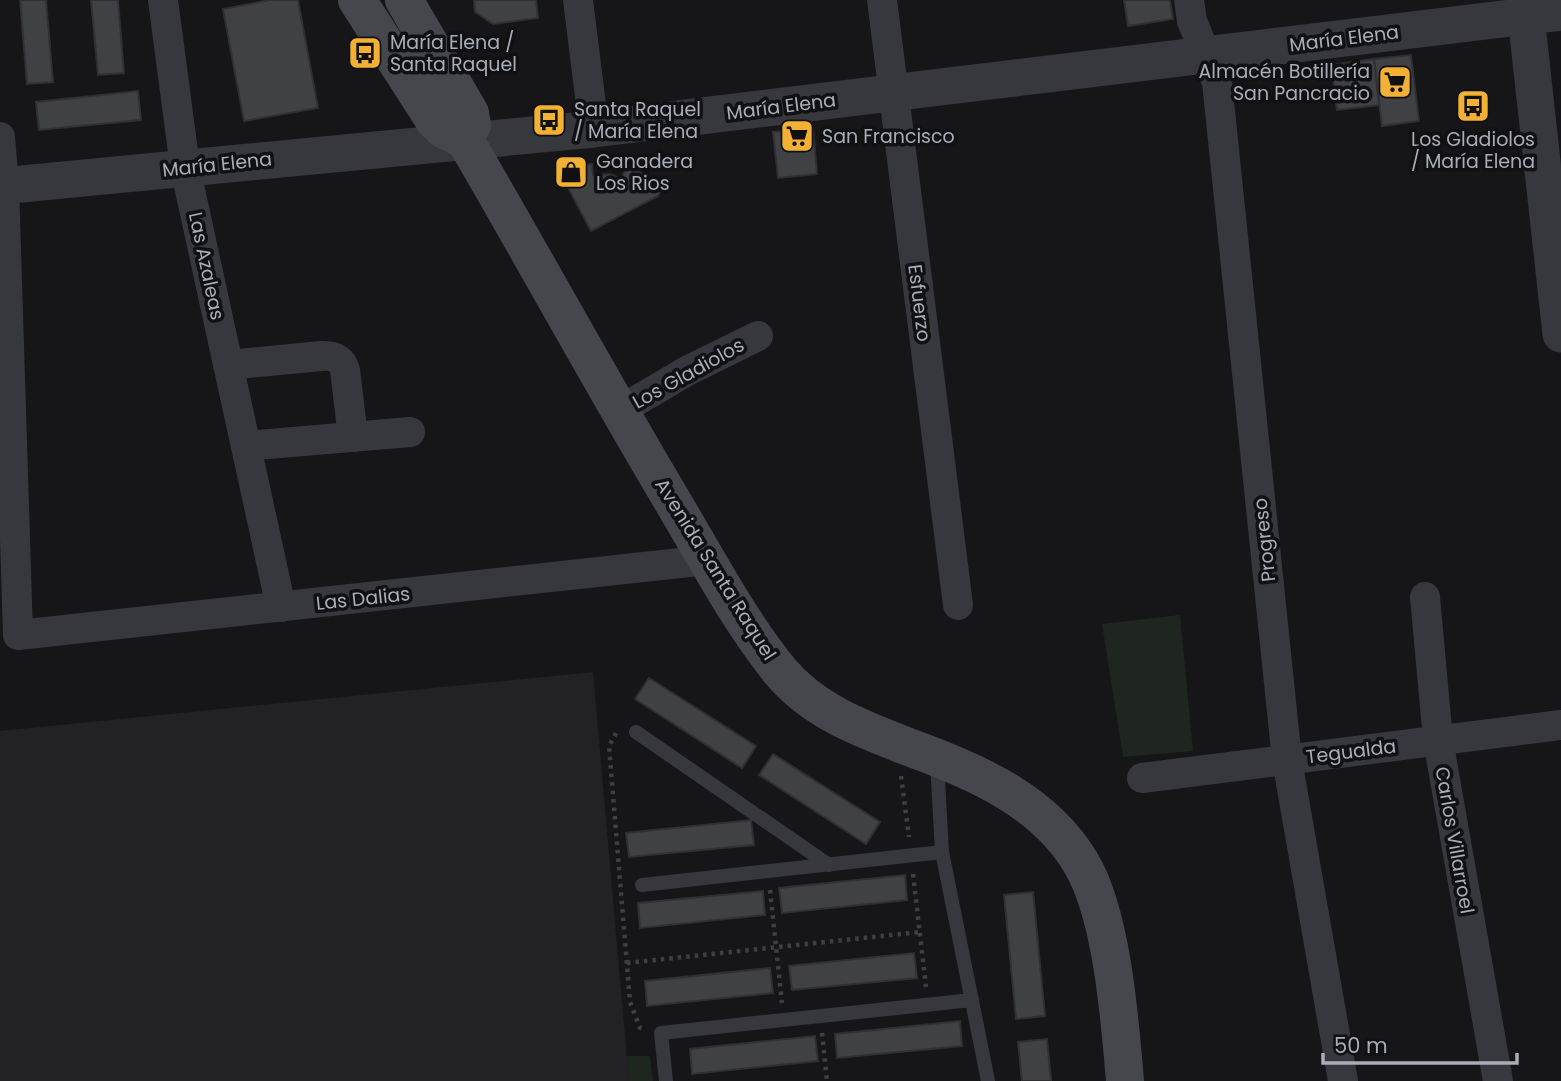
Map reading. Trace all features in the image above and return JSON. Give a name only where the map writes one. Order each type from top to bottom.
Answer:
[{"type":"main road","name":"Avenida Santa Raquel","points":[[357,0],[426,109],[443,129],[465,140],[619,411],[746,623],[769,656],[800,691],[842,720],[982,776],[1021,801],[1069,844],[1093,887],[1105,932],[1125,1081]]},
{"type":"main road","points":[[404,0],[470,113],[472,125],[465,140]]},
{"type":"street","name":"Las Azaleas","points":[[163,0],[186,167],[281,607]]},
{"type":"street","points":[[578,0],[594,129]]},
{"type":"street","name":"Esfuerzo","points":[[882,0],[958,605]]},
{"type":"street","name":"Progreso","points":[[1189,0],[1192,21],[1217,82],[1287,760],[1343,1081]]},
{"type":"street","name":"María Elena","points":[[2,186],[594,129],[1206,55],[1519,12]]},
{"type":"street","points":[[1519,12],[1561,334]]},
{"type":"street","points":[[0,137],[2,186]]},
{"type":"street","name":"Las Dalias","points":[[2,186],[18,635],[708,560]]},
{"type":"street","name":"Los Gladiolos","points":[[619,411],[687,371],[758,336]]},
{"type":"street","points":[[228,365],[329,355],[337,357],[343,362],[345,370],[353,437]]},
{"type":"street","points":[[246,446],[410,432]]},
{"type":"street","name":"Carlos Villarroel","points":[[1425,597],[1438,740],[1498,1081]]},
{"type":"street","name":"Tegualda","points":[[1142,778],[1561,725]]},
{"type":"lane","points":[[636,732],[830,865]]},
{"type":"lane","points":[[936,757],[943,852],[988,1081]]},
{"type":"lane","points":[[642,885],[943,852]]},
{"type":"lane","points":[[666,1081],[661,1033],[972,1000]]},
{"type":"path","points":[[901,772],[928,1004]]},
{"type":"path","points":[[768,872],[784,1020]]},
{"type":"path","points":[[626,963],[920,932]]},
{"type":"path","points":[[821,1016],[827,1081]]},
{"type":"shaded area","points":[[1180,615],[1193,751],[1123,757],[1102,624]]},
{"type":"shaded area","points":[[593,672],[629,1081],[0,1081],[0,731]]},
{"type":"shaded area","points":[[627,1056],[650,1056],[653,1081],[629,1081]]},
{"type":"building","points":[[20,0],[46,0],[53,82],[27,84]]},
{"type":"building","points":[[91,0],[118,0],[124,73],[98,75]]},
{"type":"building","points":[[270,0],[298,0],[318,108],[244,121],[223,9]]},
{"type":"building","points":[[474,0],[536,0],[538,18],[493,24],[475,12]]},
{"type":"building","points":[[1124,0],[1170,0],[1173,19],[1128,26]]},
{"type":"building","name":"Almacén Botillería San Pancracio","points":[[1411,55],[1419,121],[1382,126],[1374,59]]},
{"type":"building","points":[[1374,59],[1379,105],[1337,110],[1331,65]]},
{"type":"building","points":[[138,91],[141,120],[39,130],[36,102]]},
{"type":"building","points":[[813,128],[817,174],[778,178],[773,132]]},
{"type":"building","points":[[592,164],[593,175],[610,174],[621,179],[627,166],[664,183],[658,196],[591,231],[557,167]]},
{"type":"building","points":[[649,678],[756,746],[742,768],[635,699]]},
{"type":"building","points":[[773,754],[880,822],[866,844],[759,775]]},
{"type":"building","points":[[751,820],[754,845],[629,857],[626,833]]},
{"type":"building","points":[[905,875],[907,900],[782,913],[779,888]]},
{"type":"building","points":[[763,891],[765,915],[640,928],[638,903]]},
{"type":"building","points":[[1033,892],[1045,1016],[1016,1019],[1004,895]]},
{"type":"building","points":[[914,953],[917,978],[792,990],[789,966]]},
{"type":"building","points":[[770,968],[773,993],[647,1006],[645,981]]},
{"type":"building","points":[[960,1021],[962,1046],[837,1058],[835,1034]]},
{"type":"building","points":[[815,1036],[818,1061],[692,1074],[690,1049]]},
{"type":"building","points":[[1047,1039],[1051,1081],[1022,1081],[1018,1042]]},
{"type":"place","name":"María Elena / Santa Raquel","points":[[365,53]]},
{"type":"place","name":"Almacén Botillería San Pancracio","points":[[1395,82]]},
{"type":"place","name":"Los Gladiolos / María Elena","points":[[1473,106]]},
{"type":"place","name":"Santa Raquel / María Elena","points":[[549,120]]},
{"type":"place","name":"San Francisco","points":[[797,136]]},
{"type":"place","name":"Ganadera Los Rios","points":[[571,172]]}]
